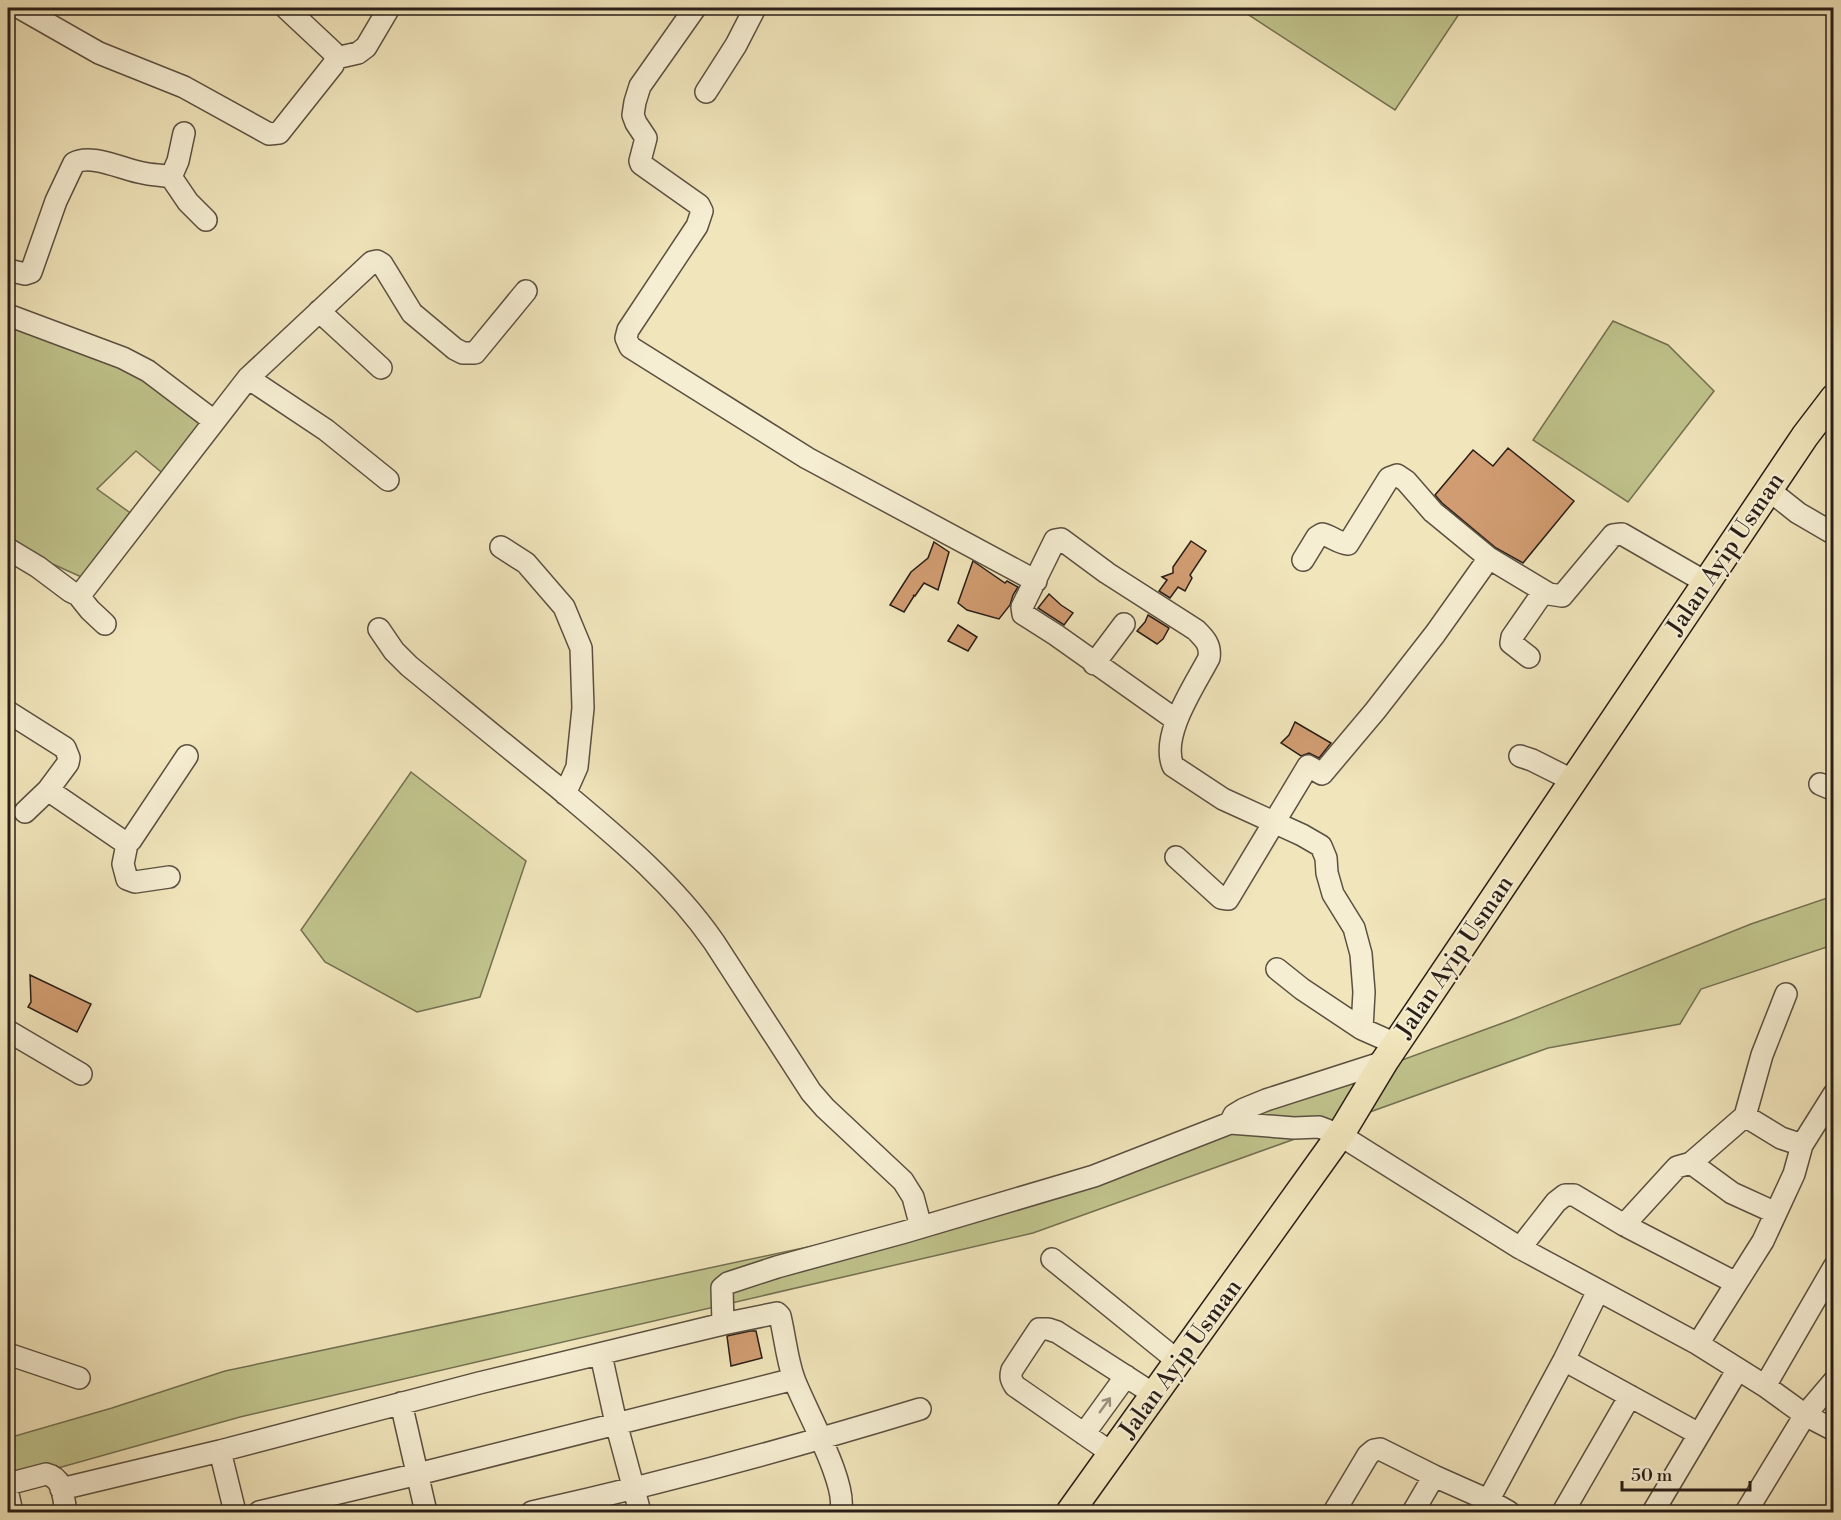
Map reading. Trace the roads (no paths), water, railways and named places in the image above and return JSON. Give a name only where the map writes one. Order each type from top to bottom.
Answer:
[{"type":"main road","name":"Jalan Ayip Usman","points":[[1070,1512],[1340,1135],[1390,1053],[1833,398]]},
{"type":"street","points":[[20,8],[99,53],[184,87],[269,134],[279,133],[333,65],[336,58],[333,52],[286,8]]},
{"type":"street","points":[[336,58],[358,53],[366,47],[389,8]]},
{"type":"street","points":[[695,8],[639,86],[633,115],[646,138],[641,164],[699,205],[702,211],[697,226],[628,330],[626,338],[630,346],[807,458],[1036,580]]},
{"type":"street","points":[[706,92],[736,45],[755,8]]},
{"type":"street","points":[[171,177],[184,133]]},
{"type":"street","points":[[8,270],[25,274],[31,272],[70,169],[80,160],[97,161],[140,173],[171,177],[188,202],[206,220]]},
{"type":"street","points":[[78,594],[84,590],[248,378],[372,262],[377,261],[382,264],[412,313],[455,349],[470,354],[481,348],[526,291]]},
{"type":"street","points":[[319,311],[381,368]]},
{"type":"street","points":[[8,315],[123,357],[148,371],[214,421]]},
{"type":"street","points":[[248,378],[326,430],[388,480]]},
{"type":"street","points":[[1303,560],[1317,537],[1322,534],[1348,544],[1389,478],[1397,475],[1406,481],[1433,512],[1489,558],[1553,595],[1562,596],[1613,535],[1622,534],[1707,583]]},
{"type":"street","points":[[1769,490],[1798,513],[1833,534]]},
{"type":"street","points":[[1176,720],[1023,614],[1022,607],[1055,540],[1061,539],[1107,573],[1196,630],[1206,640],[1210,649],[1209,658],[1176,720],[1170,753],[1173,766],[1223,799],[1321,846],[1326,858],[1327,873],[1333,894],[1354,928],[1361,954],[1364,992],[1362,1029]]},
{"type":"street","points":[[501,547],[526,563],[564,607],[581,648],[583,708],[577,767],[565,794]]},
{"type":"street","points":[[8,549],[38,567],[70,591],[78,594],[105,624]]},
{"type":"street","points":[[1176,857],[1221,898],[1228,899],[1308,766],[1322,774],[1435,634],[1489,558]]},
{"type":"street","points":[[1528,657],[1511,643],[1512,637],[1544,591]]},
{"type":"street","points":[[1094,664],[1124,624]]},
{"type":"street","points":[[379,629],[394,651],[410,666],[621,839],[699,921],[811,1092],[909,1189],[921,1227]]},
{"type":"street","points":[[8,712],[68,752],[68,763],[48,790],[26,812]]},
{"type":"street","points":[[169,877],[135,882],[127,879],[123,864],[127,844],[187,756]]},
{"type":"street","points":[[1520,756],[1574,781]]},
{"type":"street","points":[[48,790],[127,844]]},
{"type":"street","points":[[1230,1123],[1234,1115],[1244,1109],[1390,1053],[1362,1029],[1277,969]]},
{"type":"street","points":[[1624,1225],[1677,1167],[1691,1163],[1745,1116],[1762,1055],[1786,994]]},
{"type":"street","points":[[8,1031],[81,1074]]},
{"type":"street","points":[[1698,1344],[1763,1241],[1794,1174],[1802,1145],[1831,1104]]},
{"type":"street","points":[[1745,1116],[1781,1138],[1802,1145]]},
{"type":"street","points":[[723,1324],[721,1296],[722,1288],[728,1283],[1094,1176],[1230,1123],[1294,1128],[1319,1127],[1340,1135],[1520,1248],[1698,1344],[1765,1386],[1805,1415],[1833,1430]]},
{"type":"street","points":[[1691,1163],[1732,1193],[1776,1213]]},
{"type":"street","points":[[1520,1248],[1556,1202],[1565,1195],[1575,1196],[1624,1225],[1736,1283]]},
{"type":"street","points":[[1052,1259],[1179,1362]]},
{"type":"street","points":[[1765,1386],[1833,1267]]},
{"type":"street","points":[[1485,1506],[1598,1292]]},
{"type":"street","points":[[62,1489],[220,1451],[401,1403],[723,1324],[777,1313],[780,1317],[794,1379],[830,1459],[842,1504],[840,1512]]},
{"type":"street","points":[[1113,1454],[1015,1386],[1012,1381],[1010,1376],[1012,1370],[1039,1329],[1057,1332],[1155,1395]]},
{"type":"street","points":[[8,1354],[79,1378]]},
{"type":"street","points":[[601,1355],[616,1423],[640,1512]]},
{"type":"street","points":[[1564,1360],[1699,1434]]},
{"type":"street","points":[[1650,1512],[1738,1369]]},
{"type":"street","points":[[1084,1434],[1126,1376]]},
{"type":"street","points":[[259,1512],[794,1379]]},
{"type":"street","points":[[1746,1512],[1805,1415],[1833,1381]]},
{"type":"street","points":[[1563,1512],[1630,1396]]},
{"type":"street","points":[[401,1403],[426,1512]]},
{"type":"street","points":[[532,1512],[634,1489],[821,1439],[920,1409]]},
{"type":"street","points":[[1334,1512],[1368,1455],[1374,1450],[1385,1450],[1485,1506],[1509,1512]]},
{"type":"street","points":[[220,1451],[235,1512]]},
{"type":"street","points":[[8,1484],[46,1473],[56,1477],[62,1489],[66,1512]]},
{"type":"street","points":[[1413,1512],[1434,1476]]},
{"type":"street","points":[[8,1494],[12,1512]]}]
